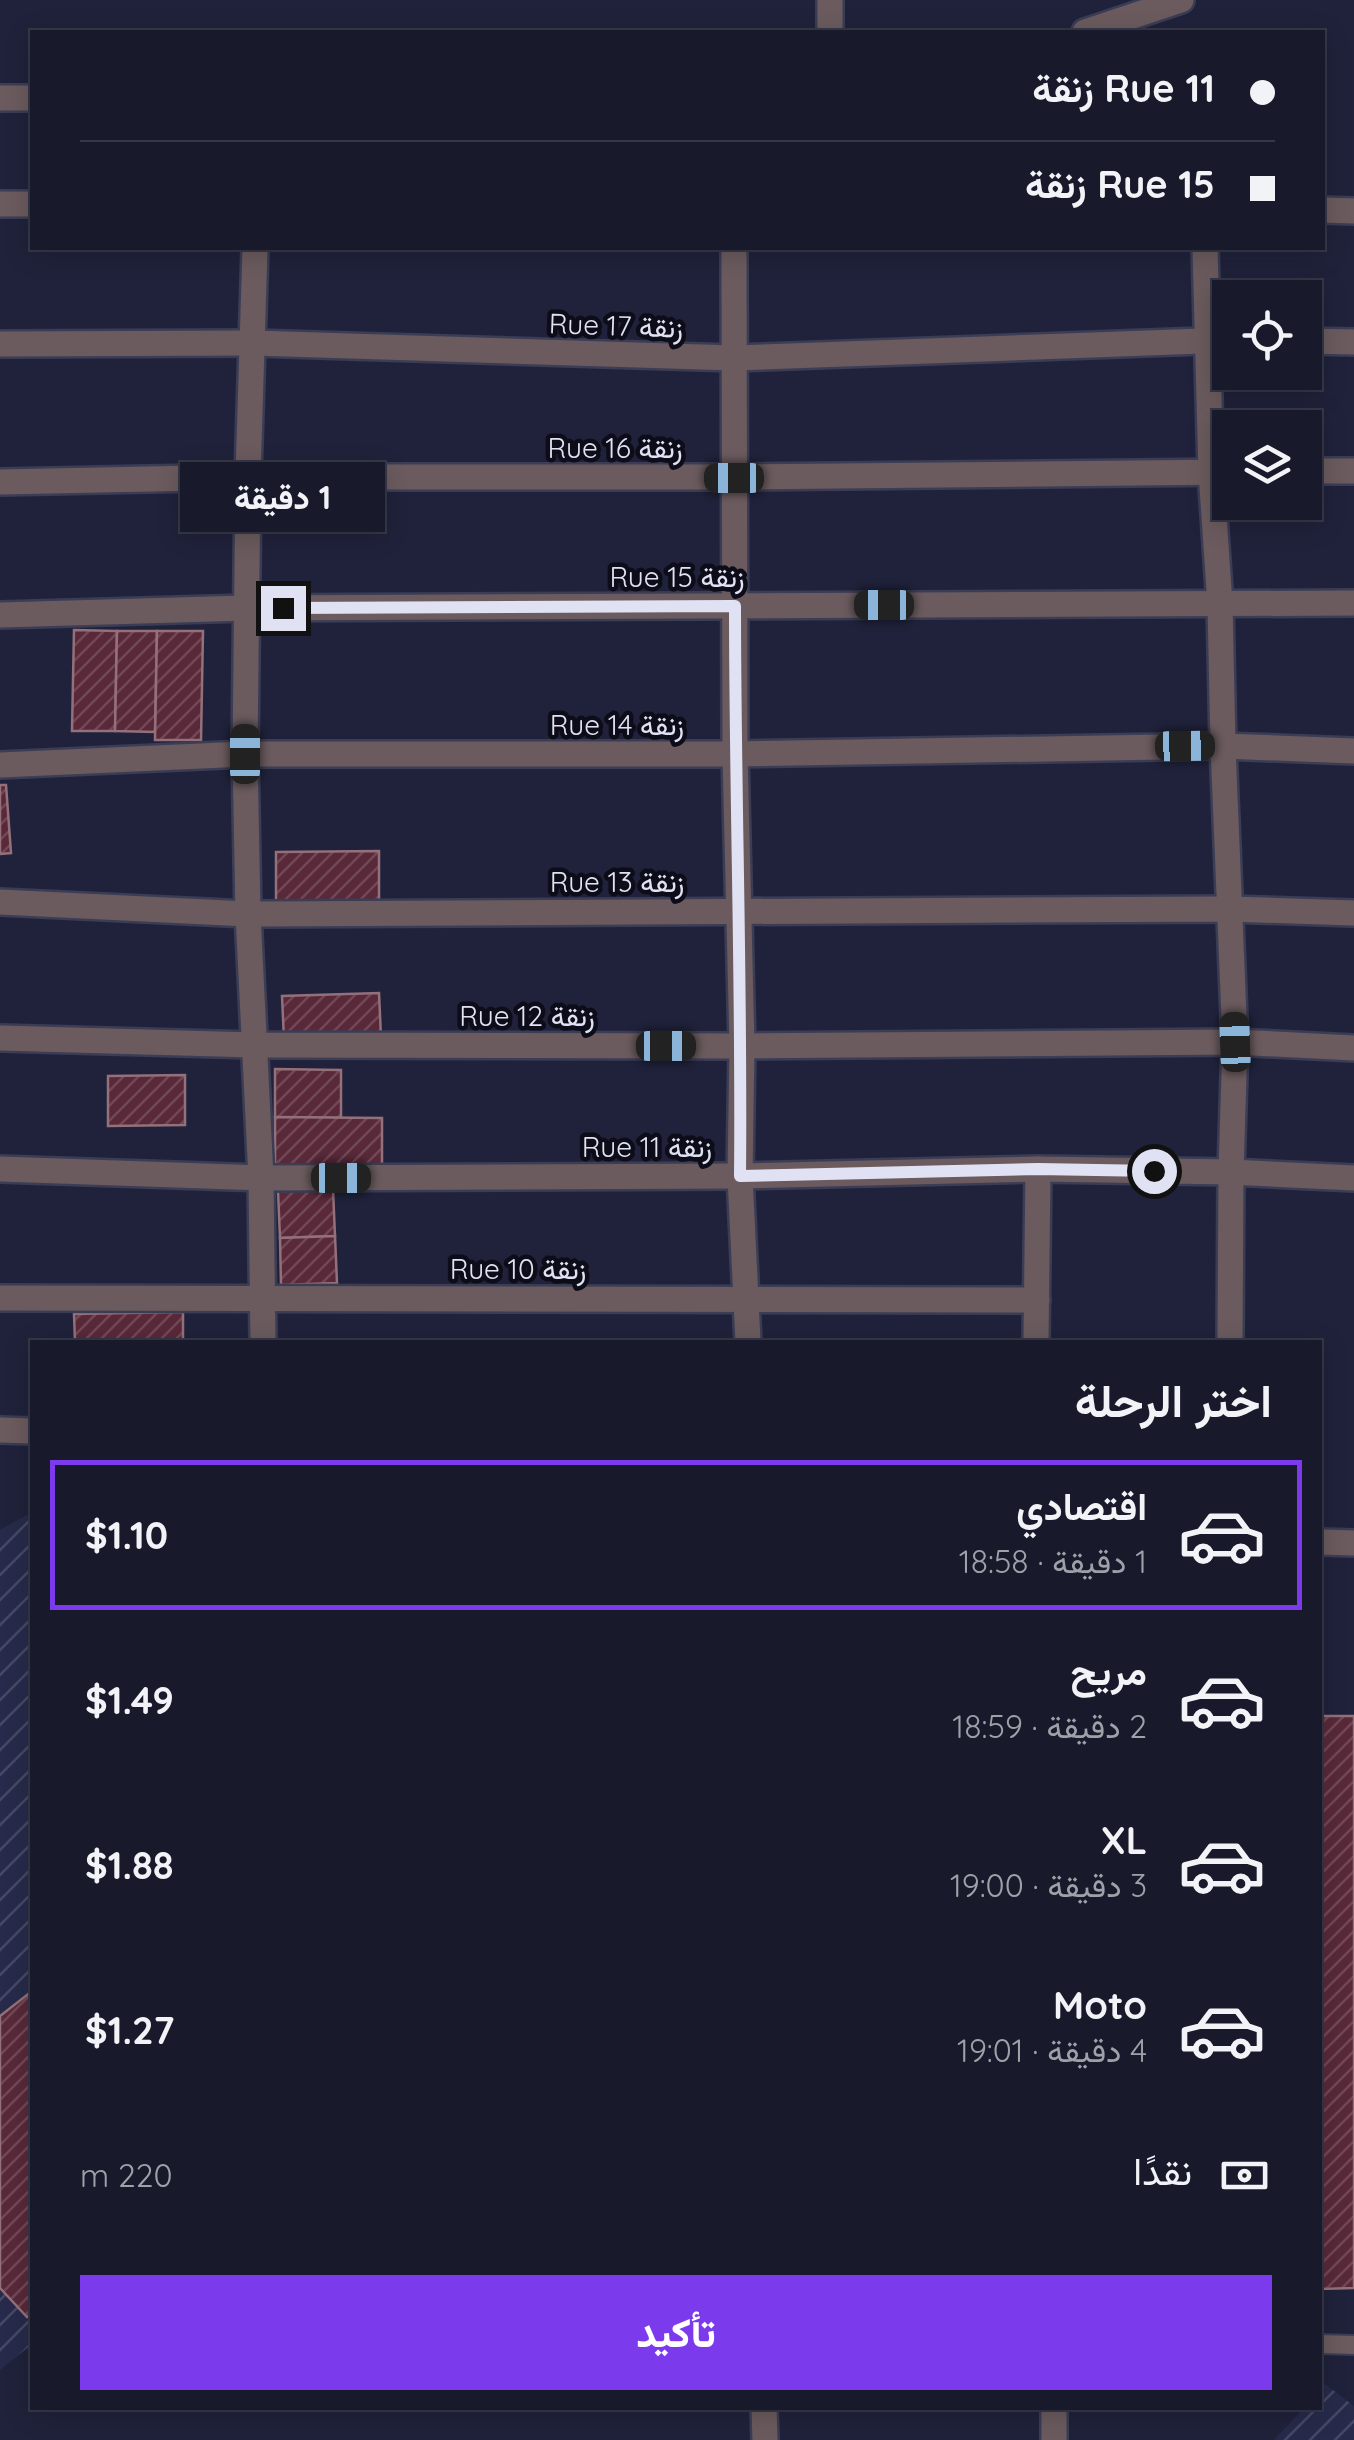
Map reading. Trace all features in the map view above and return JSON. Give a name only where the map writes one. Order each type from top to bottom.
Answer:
[{"type":"street","points":[[830,0],[830,30]]},
{"type":"street","points":[[1091,30],[1181,0]]},
{"type":"street","points":[[0,98],[30,98]]},
{"type":"street","points":[[0,204],[30,204]]},
{"type":"street","points":[[1325,210],[1354,210]]},
{"type":"street","points":[[255,250],[245,754],[248,914],[261,1178],[263,1340]]},
{"type":"street","points":[[734,250],[740,1176],[748,1340]]},
{"type":"street","points":[[1205,250],[1212,294]]},
{"type":"street","name":"Rue 17 زنقة","points":[[0,344],[254,343],[734,358],[1212,340]]},
{"type":"street","points":[[1322,341],[1354,342]]},
{"type":"street","points":[[1322,472],[1354,471]]},
{"type":"street","name":"Rue 16 زنقة","points":[[0,482],[1212,472]]},
{"type":"street","points":[[1221,520],[1223,746],[1235,1042],[1230,1340]]},
{"type":"street","name":"Rue 15 زنقة","points":[[0,615],[246,608],[1354,603]]},
{"type":"street","name":"Rue 14 زنقة","points":[[0,766],[245,754],[735,754],[1223,746],[1354,751]]},
{"type":"street","name":"Rue 13 زنقة","points":[[0,902],[248,914],[1229,909],[1354,913]]},
{"type":"street","name":"Rue 12 زنقة","points":[[0,1038],[254,1045],[1235,1042],[1354,1048]]},
{"type":"street","name":"Rue 11 زنقة","points":[[0,1169],[261,1178],[740,1176],[1038,1169],[1354,1178]]},
{"type":"street","points":[[1036,1340],[1038,1169]]},
{"type":"street","name":"Rue 10 زنقة","points":[[0,1298],[1036,1300]]},
{"type":"street","points":[[0,1430],[30,1431]]},
{"type":"street","points":[[1322,1542],[1354,1542]]},
{"type":"street","points":[[764,2410],[765,2440]]},
{"type":"street","points":[[1054,2410],[1054,2440]]},
{"type":"lane","points":[[1322,2344],[1354,2345]]},
{"type":"shaded area","points":[[30,1513],[30,2346],[0,2370],[0,1530]]},
{"type":"shaded area","points":[[1325,2384],[1354,2406],[1354,2440],[1274,2440],[1302,2410],[1322,2410]]},
{"type":"building","points":[[74,630],[117,631],[115,731],[72,731]]},
{"type":"building","points":[[117,631],[157,631],[155,732],[115,731]]},
{"type":"building","points":[[157,631],[203,631],[201,740],[155,740]]},
{"type":"building","points":[[0,785],[6,785],[11,853],[0,854]]},
{"type":"building","points":[[379,851],[379,906],[276,906],[276,852]]},
{"type":"building","points":[[379,993],[381,1037],[284,1040],[282,996]]},
{"type":"building","points":[[275,1069],[341,1070],[341,1118],[275,1117]]},
{"type":"building","points":[[185,1075],[185,1125],[108,1126],[108,1076]]},
{"type":"building","points":[[275,1117],[382,1118],[382,1171],[275,1171]]},
{"type":"building","points":[[333,1189],[335,1236],[280,1238],[278,1191]]},
{"type":"building","points":[[335,1236],[337,1283],[281,1285],[280,1238]]},
{"type":"building","points":[[183,1312],[183,1340],[75,1340],[74,1314]]},
{"type":"building","points":[[1322,1716],[1354,1716],[1354,2288],[1322,2289]]},
{"type":"building","points":[[30,1993],[27,2317],[0,2288],[0,2016]]},
{"type":"route","points":[[283,608],[735,606],[742,1046],[740,1176],[1038,1169],[1154,1171]]}]
